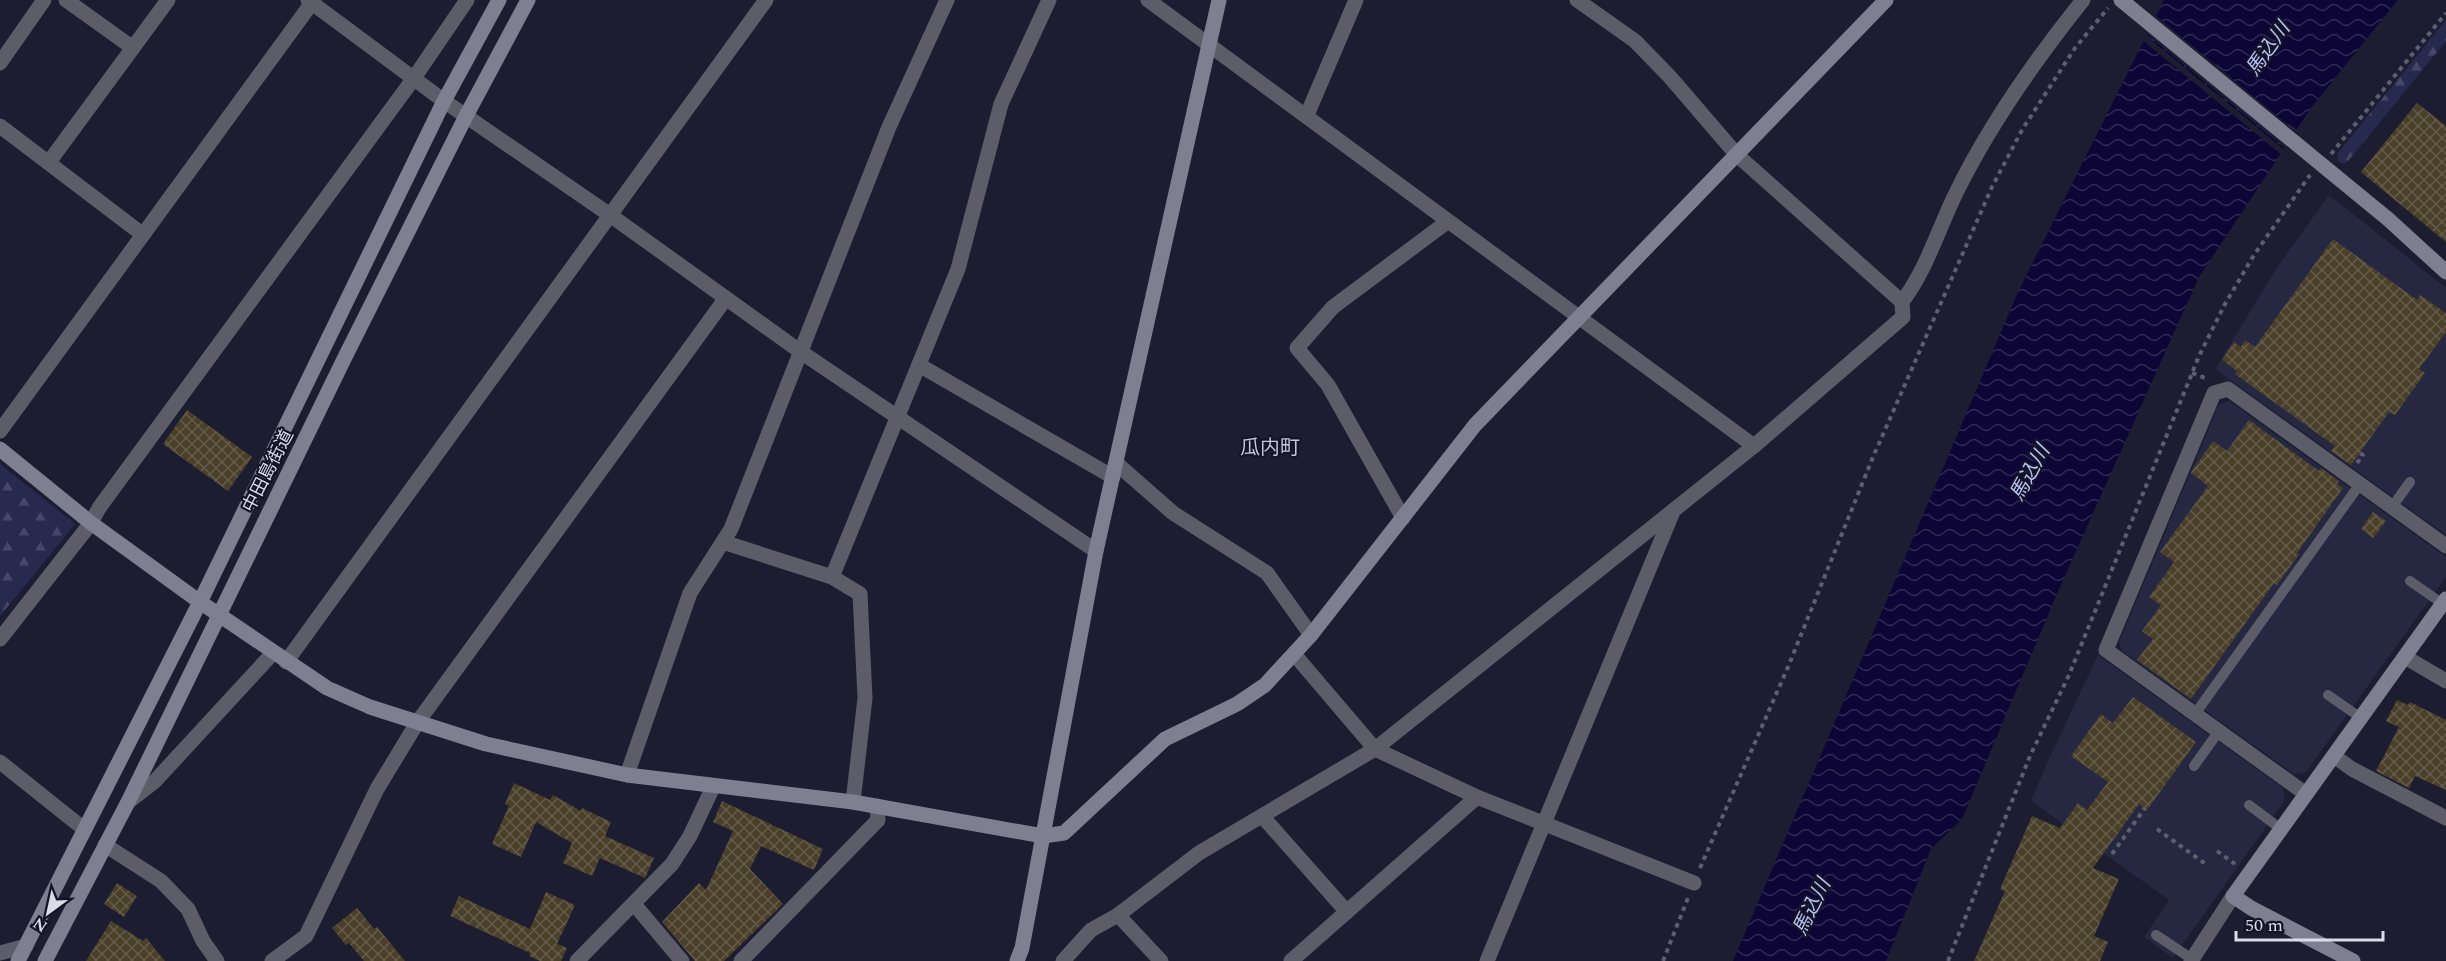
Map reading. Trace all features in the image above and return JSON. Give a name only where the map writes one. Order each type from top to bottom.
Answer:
[{"type":"street","points":[[0,63],[44,0]]},
{"type":"street","points":[[66,0],[133,48]]},
{"type":"street","points":[[49,162],[168,0]]},
{"type":"street","points":[[0,639],[92,523],[99,508],[414,78],[467,0]]},
{"type":"street","name":"中田島街道","points":[[18,961],[200,602],[444,100],[499,0]]},
{"type":"street","name":"中田島街道","points":[[45,961],[128,802],[218,614],[466,116],[528,0]]},
{"type":"street","points":[[128,802],[155,781],[279,657],[610,215],[766,0]]},
{"type":"street","points":[[627,775],[690,593],[731,529],[889,127],[947,0]]},
{"type":"street","points":[[832,577],[958,269],[1001,104],[1049,0]]},
{"type":"street","points":[[1148,0],[1754,446]]},
{"type":"street","points":[[1017,961],[1022,948],[1096,551],[1219,0]]},
{"type":"street","points":[[1307,116],[1356,0]]},
{"type":"street","points":[[1577,0],[1597,6],[1635,41],[1670,77],[1737,156],[1902,302]]},
{"type":"street","points":[[0,449],[92,523],[200,602],[327,688],[370,708],[486,744],[627,775],[712,787],[853,802],[1043,836],[1064,833],[1165,739],[1237,704],[1265,685],[1311,635],[1475,425],[1581,318],[1886,0]]},
{"type":"street","points":[[1063,961],[1091,930],[1118,915],[1199,853],[1375,749],[1754,446],[1903,317],[1902,302],[1918,280],[1956,192],[1989,129],[2037,57],[2083,0]]},
{"type":"street","points":[[2119,0],[2388,219],[2446,272]]},
{"type":"street","points":[[0,431],[311,1],[466,116],[610,215],[801,352],[1096,551]]},
{"type":"street","points":[[0,126],[142,234]]},
{"type":"street","points":[[1403,518],[1328,385],[1297,348],[1334,307],[1447,222]]},
{"type":"street","points":[[272,961],[306,936],[377,789],[417,723],[726,298]]},
{"type":"street","points":[[919,365],[1114,470],[1173,513],[1267,573],[1311,635]]},
{"type":"street","points":[[2306,794],[2106,650],[2214,393],[2228,389],[2446,546]]},
{"type":"street","points":[[1487,961],[1673,512]]},
{"type":"street","points":[[723,542],[832,577],[860,594],[865,698],[853,802]]},
{"type":"street","points":[[2191,960],[2233,896],[2444,602]]},
{"type":"street","points":[[1294,654],[1375,749],[1477,797],[1694,883]]},
{"type":"street","points":[[2405,657],[2446,681]]},
{"type":"street","points":[[2334,756],[2352,769],[2446,818]]},
{"type":"street","points":[[0,762],[84,829]]},
{"type":"street","points":[[577,961],[672,864],[690,836],[712,787]]},
{"type":"street","points":[[1291,961],[1477,797]]},
{"type":"street","points":[[741,961],[878,820],[877,806]]},
{"type":"street","points":[[1262,816],[1347,912]]},
{"type":"street","points":[[105,845],[161,881],[188,909],[203,941],[217,961]]},
{"type":"street","points":[[2233,896],[2251,908],[2353,961]]},
{"type":"street","points":[[634,904],[682,961]]},
{"type":"street","points":[[1118,915],[1161,961]]},
{"type":"street","points":[[0,953],[26,946]]},
{"type":"lane","points":[[2392,507],[2410,482]]},
{"type":"lane","points":[[2195,714],[2360,484]]},
{"type":"lane","points":[[2410,581],[2444,602]]},
{"type":"lane","points":[[2328,695],[2361,718]]},
{"type":"lane","points":[[2194,766],[2219,731]]},
{"type":"lane","points":[[2249,805],[2282,829]]},
{"type":"lane","points":[[2156,935],[2191,960]]},
{"type":"path","points":[[1663,961],[1694,883],[1788,667],[1873,458],[1992,187],[2022,130],[2069,57],[2119,0]]},
{"type":"path","points":[[2332,160],[2331,154],[2446,14]]},
{"type":"path","points":[[1948,961],[2030,756],[2069,675],[2192,373],[2239,279],[2269,230],[2311,174]]},
{"type":"path","points":[[2192,373],[2212,381]]},
{"type":"path","points":[[2112,854],[2145,808]]},
{"type":"path","points":[[2139,816],[2145,821]]},
{"type":"path","points":[[2157,830],[2207,865]]},
{"type":"path","points":[[2217,851],[2241,868]]},
{"type":"shaded area","points":[[2329,195],[2446,288],[2446,535],[2215,369],[2276,269]]},
{"type":"shaded area","points":[[2229,401],[2446,557],[2446,577],[2306,772],[2294,774],[2122,651],[2119,642],[2219,404]]},
{"type":"shaded area","points":[[2098,655],[2283,788],[2285,800],[2173,958],[2144,937],[2169,900],[2031,801]]},
{"type":"green space","points":[[2446,20],[2446,41],[2349,160],[2344,164],[2339,162],[2338,153]]},
{"type":"green space","points":[[0,464],[75,524],[0,616]]},
{"type":"water","name":"馬込川","points":[[2164,0],[2398,0],[2311,108],[2199,277],[2059,589],[1962,819],[1931,849],[1886,961],[1733,961],[2018,292]]},
{"type":"pier","points":[[2154,14],[2298,133],[2287,150],[2144,32]]},
{"type":"pier","points":[[2144,34],[2286,151],[2283,156],[2141,39]]},
{"type":"building","points":[[2417,103],[2446,126],[2446,242],[2361,172]]},
{"type":"building","points":[[2333,239],[2417,300],[2420,295],[2446,313],[2446,332],[2419,369],[2425,373],[2395,415],[2389,412],[2351,465],[2331,451],[2335,446],[2235,374],[2237,371],[2222,360],[2234,342],[2241,347],[2245,340],[2255,347]]},
{"type":"building","points":[[187,410],[252,457],[228,491],[163,444]]},
{"type":"building","points":[[2249,420],[2319,471],[2321,468],[2339,481],[2337,484],[2343,488],[2277,585],[2274,583],[2191,699],[2137,660],[2153,639],[2142,631],[2161,605],[2149,597],[2174,562],[2160,552],[2208,486],[2191,473],[2192,471],[2213,441],[2227,451]]},
{"type":"building","points":[[2373,512],[2386,521],[2373,538],[2361,529]]},
{"type":"building","points":[[2133,697],[2196,742],[2147,810],[2139,804],[2093,868],[2119,879],[2094,936],[2108,942],[2100,961],[1974,961],[2005,891],[2000,889],[2032,816],[2060,828],[2078,803],[2087,810],[2108,782],[2071,756],[2101,714],[2113,723]]},
{"type":"building","points":[[2397,700],[2408,705],[2410,702],[2446,720],[2446,790],[2415,776],[2409,788],[2376,771],[2399,727],[2386,721]]},
{"type":"building","points":[[514,783],[550,800],[553,795],[581,811],[582,808],[611,822],[605,836],[654,858],[645,878],[600,858],[592,876],[563,863],[572,843],[536,822],[521,857],[492,844],[509,806],[505,804]]},
{"type":"building","points":[[722,801],[823,849],[814,870],[761,846],[750,869],[783,904],[724,961],[695,961],[662,922],[699,883],[706,890],[733,831],[713,822]]},
{"type":"building","points":[[117,883],[137,896],[124,917],[104,904]]},
{"type":"building","points":[[546,892],[575,905],[557,944],[567,948],[561,961],[540,961],[529,956],[530,953],[450,916],[459,896],[530,929]]},
{"type":"building","points":[[357,908],[374,929],[377,927],[405,961],[364,961],[349,943],[346,945],[332,928]]},
{"type":"building","points":[[111,921],[143,941],[146,938],[165,961],[86,961]]},
{"type":"district","name":"瓜内町","points":[[1270,448]]}]
